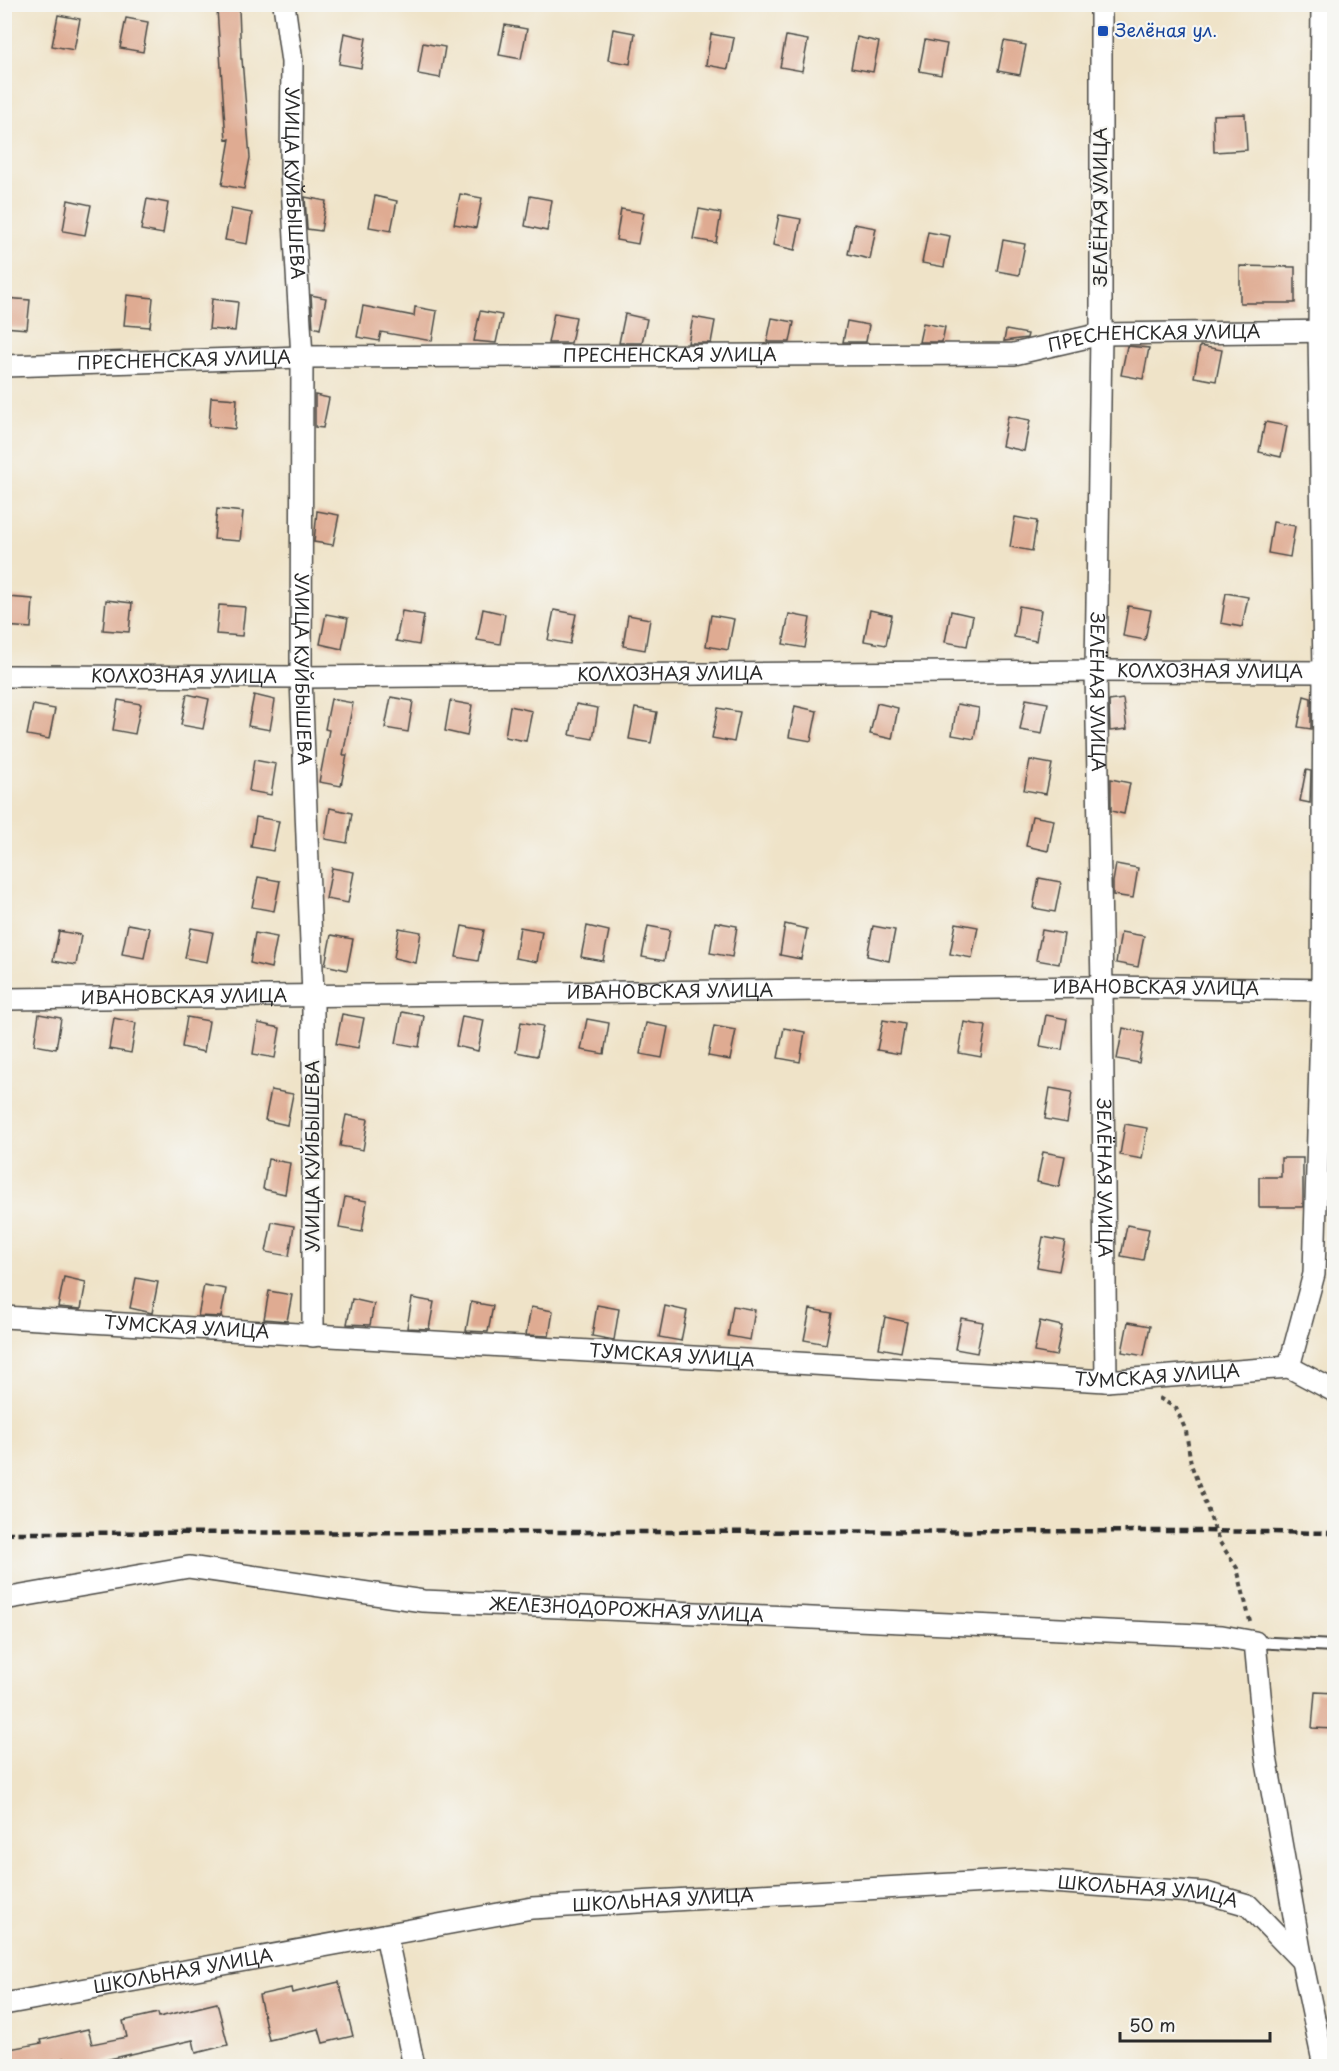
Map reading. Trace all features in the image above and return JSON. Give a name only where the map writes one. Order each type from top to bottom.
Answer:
[{"type":"street","name":"УЛИЦА КУЙБЫШЕВА","points":[[284,4],[292,62],[291,170],[302,357],[300,677],[313,996],[313,1336]]},
{"type":"street","name":"ЗЕЛЁНАЯ УЛИЦА","points":[[1101,4],[1101,334],[1096,671],[1106,1381]]},
{"type":"street","points":[[1322,4],[1327,331],[1328,990],[1314,1274],[1289,1367],[1335,1391]]},
{"type":"street","name":"ПРЕСНЕНСКАЯ УЛИЦА","points":[[4,366],[302,357],[1014,354],[1101,334],[1327,331]]},
{"type":"street","name":"КОЛХОЗНАЯ УЛИЦА","points":[[4,676],[300,677],[1096,671],[1329,672]]},
{"type":"street","name":"ИВАНОВСКАЯ УЛИЦА","points":[[4,999],[1102,987],[1328,990]]},
{"type":"street","name":"ТУМСКАЯ УЛИЦА","points":[[4,1317],[1106,1381],[1289,1367]]},
{"type":"street","name":"ЖЕЛЕЗНОДОРОЖНАЯ УЛИЦА","points":[[4,1599],[189,1567],[423,1601],[1210,1636],[1255,1642]]},
{"type":"street","points":[[1255,1642],[1266,1757],[1302,1961],[1324,2067]]},
{"type":"street","name":"ШКОЛЬНАЯ УЛИЦА","points":[[4,2004],[532,1908],[1023,1880],[1206,1893],[1248,1905],[1302,1961]]},
{"type":"street","points":[[386,1935],[414,2067]]},
{"type":"lane","points":[[1255,1642],[1335,1646]]},
{"type":"path","points":[[1153,1394],[1176,1408],[1180,1416],[1186,1431],[1191,1464],[1219,1541],[1237,1568],[1255,1642]]},
{"type":"building","points":[[217,9],[239,9],[250,158],[244,189],[222,185],[230,139],[226,140]]},
{"type":"building","points":[[58,15],[80,19],[74,50],[52,46]]},
{"type":"building","points":[[126,18],[148,22],[143,52],[120,48]]},
{"type":"building","points":[[505,25],[527,29],[521,59],[499,55]]},
{"type":"building","points":[[613,29],[635,33],[630,64],[608,60]]},
{"type":"building","points":[[344,33],[366,38],[361,68],[339,64]]},
{"type":"building","points":[[711,34],[734,38],[728,69],[706,65]]},
{"type":"building","points":[[786,36],[808,40],[802,71],[780,67]]},
{"type":"building","points":[[857,37],[879,42],[873,72],[851,68]]},
{"type":"building","points":[[925,40],[947,44],[941,75],[919,71]]},
{"type":"building","points":[[1004,41],[1026,45],[1020,75],[998,71]]},
{"type":"building","points":[[423,43],[445,47],[440,78],[418,74]]},
{"type":"building","points":[[1245,114],[1247,150],[1214,152],[1213,115]]},
{"type":"building","points":[[460,194],[482,198],[476,228],[454,224]]},
{"type":"building","points":[[375,196],[397,201],[391,231],[369,227]]},
{"type":"building","points":[[530,196],[552,200],[547,231],[525,226]]},
{"type":"building","points":[[305,197],[326,201],[321,231],[307,229]]},
{"type":"building","points":[[147,199],[168,203],[163,234],[141,230]]},
{"type":"building","points":[[68,200],[91,205],[85,235],[63,231]]},
{"type":"building","points":[[231,209],[252,213],[247,244],[225,240]]},
{"type":"building","points":[[621,209],[644,213],[638,244],[616,240]]},
{"type":"building","points":[[699,209],[721,213],[716,243],[693,239]]},
{"type":"building","points":[[779,215],[801,219],[795,250],[773,245]]},
{"type":"building","points":[[854,224],[876,228],[870,259],[848,254]]},
{"type":"building","points":[[928,232],[950,236],[944,267],[922,263]]},
{"type":"building","points":[[1003,240],[1025,244],[1019,275],[997,271]]},
{"type":"building","points":[[1240,266],[1295,267],[1295,303],[1240,303]]},
{"type":"building","points":[[127,295],[153,298],[150,327],[124,325]]},
{"type":"building","points":[[311,295],[326,298],[320,329],[313,327]]},
{"type":"building","points":[[4,298],[30,300],[27,329],[4,327]]},
{"type":"building","points":[[212,299],[238,302],[235,331],[209,329]]},
{"type":"building","points":[[363,306],[414,316],[415,307],[437,311],[432,341],[381,332],[379,341],[357,337]]},
{"type":"building","points":[[480,311],[502,315],[496,343],[474,341]]},
{"type":"building","points":[[554,313],[576,317],[571,343],[548,343]]},
{"type":"building","points":[[625,314],[647,319],[642,343],[619,343]]},
{"type":"building","points":[[693,317],[715,321],[711,343],[688,343]]},
{"type":"building","points":[[772,318],[794,322],[790,342],[767,342]]},
{"type":"building","points":[[847,321],[869,325],[866,342],[843,342]]},
{"type":"building","points":[[923,323],[945,327],[942,342],[919,342]]},
{"type":"building","points":[[1006,330],[1028,334],[1027,338],[1004,341]]},
{"type":"building","points":[[1127,346],[1149,348],[1143,379],[1121,375]]},
{"type":"building","points":[[1200,346],[1222,350],[1216,381],[1194,377]]},
{"type":"building","points":[[315,395],[329,398],[323,428],[315,427]]},
{"type":"building","points":[[211,397],[237,399],[235,429],[209,426]]},
{"type":"building","points":[[1008,416],[1030,420],[1024,451],[1002,446]]},
{"type":"building","points":[[1265,422],[1287,426],[1281,457],[1259,452]]},
{"type":"building","points":[[217,509],[243,512],[240,541],[214,539]]},
{"type":"building","points":[[317,511],[339,515],[333,545],[314,542]]},
{"type":"building","points":[[1015,517],[1037,521],[1032,551],[1010,547]]},
{"type":"building","points":[[1273,522],[1295,526],[1290,557],[1268,553]]},
{"type":"building","points":[[1226,593],[1248,597],[1242,627],[1221,623]]},
{"type":"building","points":[[7,597],[33,599],[31,628],[5,626]]},
{"type":"building","points":[[106,600],[132,603],[129,632],[103,630]]},
{"type":"building","points":[[219,605],[245,607],[242,636],[216,634]]},
{"type":"building","points":[[1019,606],[1041,610],[1036,641],[1014,637]]},
{"type":"building","points":[[1128,606],[1151,610],[1145,640],[1123,636]]},
{"type":"building","points":[[483,609],[505,614],[500,644],[477,640]]},
{"type":"building","points":[[554,610],[576,614],[570,644],[548,640]]},
{"type":"building","points":[[870,610],[892,615],[886,645],[864,641]]},
{"type":"building","points":[[402,611],[424,615],[419,645],[396,641]]},
{"type":"building","points":[[951,611],[973,616],[967,646],[945,642]]},
{"type":"building","points":[[326,614],[348,618],[342,649],[320,644]]},
{"type":"building","points":[[789,614],[810,618],[805,648],[783,644]]},
{"type":"building","points":[[628,615],[650,619],[645,650],[623,646]]},
{"type":"building","points":[[711,615],[734,619],[728,650],[706,646]]},
{"type":"building","points":[[187,694],[209,699],[203,729],[181,725]]},
{"type":"building","points":[[254,695],[275,700],[270,730],[248,726]]},
{"type":"building","points":[[1304,696],[1311,698],[1311,729],[1298,727]]},
{"type":"building","points":[[391,697],[413,701],[408,732],[385,728]]},
{"type":"building","points":[[331,699],[353,703],[343,755],[347,755],[341,786],[319,782],[329,730],[325,729]]},
{"type":"building","points":[[1026,699],[1048,703],[1042,734],[1020,730]]},
{"type":"building","points":[[1123,699],[1127,729],[1110,731],[1109,701]]},
{"type":"building","points":[[118,700],[141,704],[135,734],[113,730]]},
{"type":"building","points":[[450,701],[472,705],[467,736],[445,731]]},
{"type":"building","points":[[877,703],[898,708],[892,739],[870,734]]},
{"type":"building","points":[[576,704],[598,708],[593,739],[570,735]]},
{"type":"building","points":[[957,704],[979,708],[974,739],[952,735]]},
{"type":"building","points":[[33,705],[55,709],[49,739],[27,735]]},
{"type":"building","points":[[510,706],[532,711],[526,741],[505,737]]},
{"type":"building","points":[[795,706],[817,711],[811,741],[789,737]]},
{"type":"building","points":[[635,708],[657,712],[651,743],[629,739]]},
{"type":"building","points":[[718,708],[740,712],[734,742],[712,738]]},
{"type":"building","points":[[254,760],[276,764],[271,795],[249,791]]},
{"type":"building","points":[[1030,760],[1052,764],[1046,794],[1024,790]]},
{"type":"building","points":[[1306,770],[1311,771],[1310,803],[1300,801]]},
{"type":"building","points":[[1111,779],[1130,783],[1124,814],[1111,811]]},
{"type":"building","points":[[330,808],[352,813],[347,843],[325,839]]},
{"type":"building","points":[[1032,816],[1054,820],[1048,851],[1026,846]]},
{"type":"building","points":[[256,817],[279,821],[273,851],[251,847]]},
{"type":"building","points":[[1116,864],[1138,868],[1133,898],[1113,895]]},
{"type":"building","points":[[332,868],[354,872],[348,903],[326,899]]},
{"type":"building","points":[[258,877],[280,881],[274,911],[252,907]]},
{"type":"building","points":[[1039,878],[1061,882],[1055,912],[1033,908]]},
{"type":"building","points":[[715,922],[737,926],[732,957],[710,953]]},
{"type":"building","points":[[956,923],[978,927],[972,958],[950,954]]},
{"type":"building","points":[[128,924],[150,928],[144,958],[122,954]]},
{"type":"building","points":[[785,924],[807,929],[801,959],[780,955]]},
{"type":"building","points":[[462,926],[484,930],[478,961],[456,957]]},
{"type":"building","points":[[587,926],[609,931],[603,961],[581,957]]},
{"type":"building","points":[[648,926],[670,930],[664,961],[642,957]]},
{"type":"building","points":[[873,926],[895,930],[889,961],[867,956]]},
{"type":"building","points":[[520,927],[542,931],[537,962],[515,958]]},
{"type":"building","points":[[191,928],[213,932],[207,962],[185,958]]},
{"type":"building","points":[[399,928],[421,932],[416,963],[394,958]]},
{"type":"building","points":[[1042,930],[1064,934],[1059,964],[1036,960]]},
{"type":"building","points":[[59,931],[81,935],[76,965],[53,961]]},
{"type":"building","points":[[1121,932],[1144,936],[1138,967],[1116,963]]},
{"type":"building","points":[[255,933],[277,937],[271,968],[250,963]]},
{"type":"building","points":[[331,935],[353,939],[347,970],[325,965]]},
{"type":"building","points":[[402,1012],[424,1016],[419,1047],[396,1043]]},
{"type":"building","points":[[39,1014],[61,1018],[56,1049],[34,1045]]},
{"type":"building","points":[[342,1014],[364,1018],[358,1048],[336,1044]]},
{"type":"building","points":[[1046,1015],[1067,1019],[1062,1050],[1040,1046]]},
{"type":"building","points":[[462,1016],[484,1020],[478,1051],[456,1046]]},
{"type":"building","points":[[187,1017],[209,1021],[204,1052],[182,1047]]},
{"type":"building","points":[[114,1018],[136,1023],[131,1053],[109,1049]]},
{"type":"building","points":[[587,1019],[609,1023],[604,1054],[581,1050]]},
{"type":"building","points":[[883,1020],[905,1024],[900,1054],[877,1050]]},
{"type":"building","points":[[521,1022],[543,1026],[537,1056],[516,1052]]},
{"type":"building","points":[[964,1022],[986,1026],[981,1057],[959,1053]]},
{"type":"building","points":[[258,1023],[280,1028],[275,1058],[253,1054]]},
{"type":"building","points":[[646,1023],[668,1027],[662,1058],[640,1054]]},
{"type":"building","points":[[714,1026],[736,1030],[730,1060],[708,1056]]},
{"type":"building","points":[[784,1028],[805,1032],[800,1062],[778,1058]]},
{"type":"building","points":[[1123,1028],[1144,1033],[1139,1063],[1117,1059]]},
{"type":"building","points":[[1332,1084],[1335,1084],[1335,1143],[1330,1142]]},
{"type":"building","points":[[1050,1088],[1072,1092],[1067,1123],[1045,1119]]},
{"type":"building","points":[[271,1090],[293,1094],[287,1125],[265,1120]]},
{"type":"building","points":[[346,1115],[368,1119],[363,1150],[340,1146]]},
{"type":"building","points":[[1125,1124],[1147,1128],[1142,1159],[1120,1155]]},
{"type":"building","points":[[1043,1152],[1065,1156],[1059,1187],[1037,1182]]},
{"type":"building","points":[[1281,1158],[1303,1158],[1303,1207],[1259,1207],[1259,1177],[1281,1177]]},
{"type":"building","points":[[268,1159],[290,1163],[285,1194],[263,1189]]},
{"type":"building","points":[[345,1197],[367,1201],[362,1232],[339,1228]]},
{"type":"building","points":[[272,1222],[294,1226],[289,1256],[266,1252]]},
{"type":"building","points":[[1127,1225],[1149,1229],[1143,1260],[1121,1256]]},
{"type":"building","points":[[1043,1237],[1065,1241],[1059,1271],[1037,1267]]},
{"type":"building","points":[[64,1277],[86,1282],[81,1309],[58,1307]]},
{"type":"building","points":[[136,1278],[158,1282],[152,1313],[130,1308]]},
{"type":"building","points":[[204,1285],[226,1289],[221,1317],[198,1316]]},
{"type":"building","points":[[269,1291],[292,1295],[287,1321],[264,1319]]},
{"type":"building","points":[[412,1298],[434,1302],[429,1329],[407,1328]]},
{"type":"building","points":[[352,1299],[374,1304],[370,1325],[347,1324]]},
{"type":"building","points":[[471,1302],[493,1306],[488,1332],[466,1331]]},
{"type":"building","points":[[597,1305],[619,1309],[614,1340],[592,1336]]},
{"type":"building","points":[[665,1306],[687,1311],[681,1341],[659,1337]]},
{"type":"building","points":[[733,1306],[755,1310],[750,1340],[728,1336]]},
{"type":"building","points":[[531,1307],[553,1311],[549,1336],[526,1335]]},
{"type":"building","points":[[810,1309],[832,1313],[826,1344],[804,1340]]},
{"type":"building","points":[[885,1317],[907,1322],[901,1352],[879,1348]]},
{"type":"building","points":[[961,1318],[983,1322],[977,1353],[955,1349]]},
{"type":"building","points":[[1040,1321],[1062,1326],[1056,1356],[1034,1352]]},
{"type":"building","points":[[1128,1322],[1150,1326],[1144,1356],[1122,1352]]},
{"type":"building","points":[[1315,1692],[1335,1693],[1335,1729],[1312,1728]]},
{"type":"building","points":[[339,1982],[353,2036],[323,2043],[319,2029],[269,2040],[259,1995],[291,1988],[292,1993]]},
{"type":"building","points":[[217,2003],[228,2045],[196,2053],[193,2040],[96,2062],[97,2067],[67,2067],[65,2058],[32,2067],[4,2067],[4,2050],[42,2043],[41,2040],[88,2029],[92,2044],[127,2037],[123,2021],[158,2013],[159,2017]]},
{"type":"railway","points":[[4,1533],[1200,1531],[1334,1533]]},
{"type":"place","name":"Зелёная ул.","points":[[1103,31]]}]
